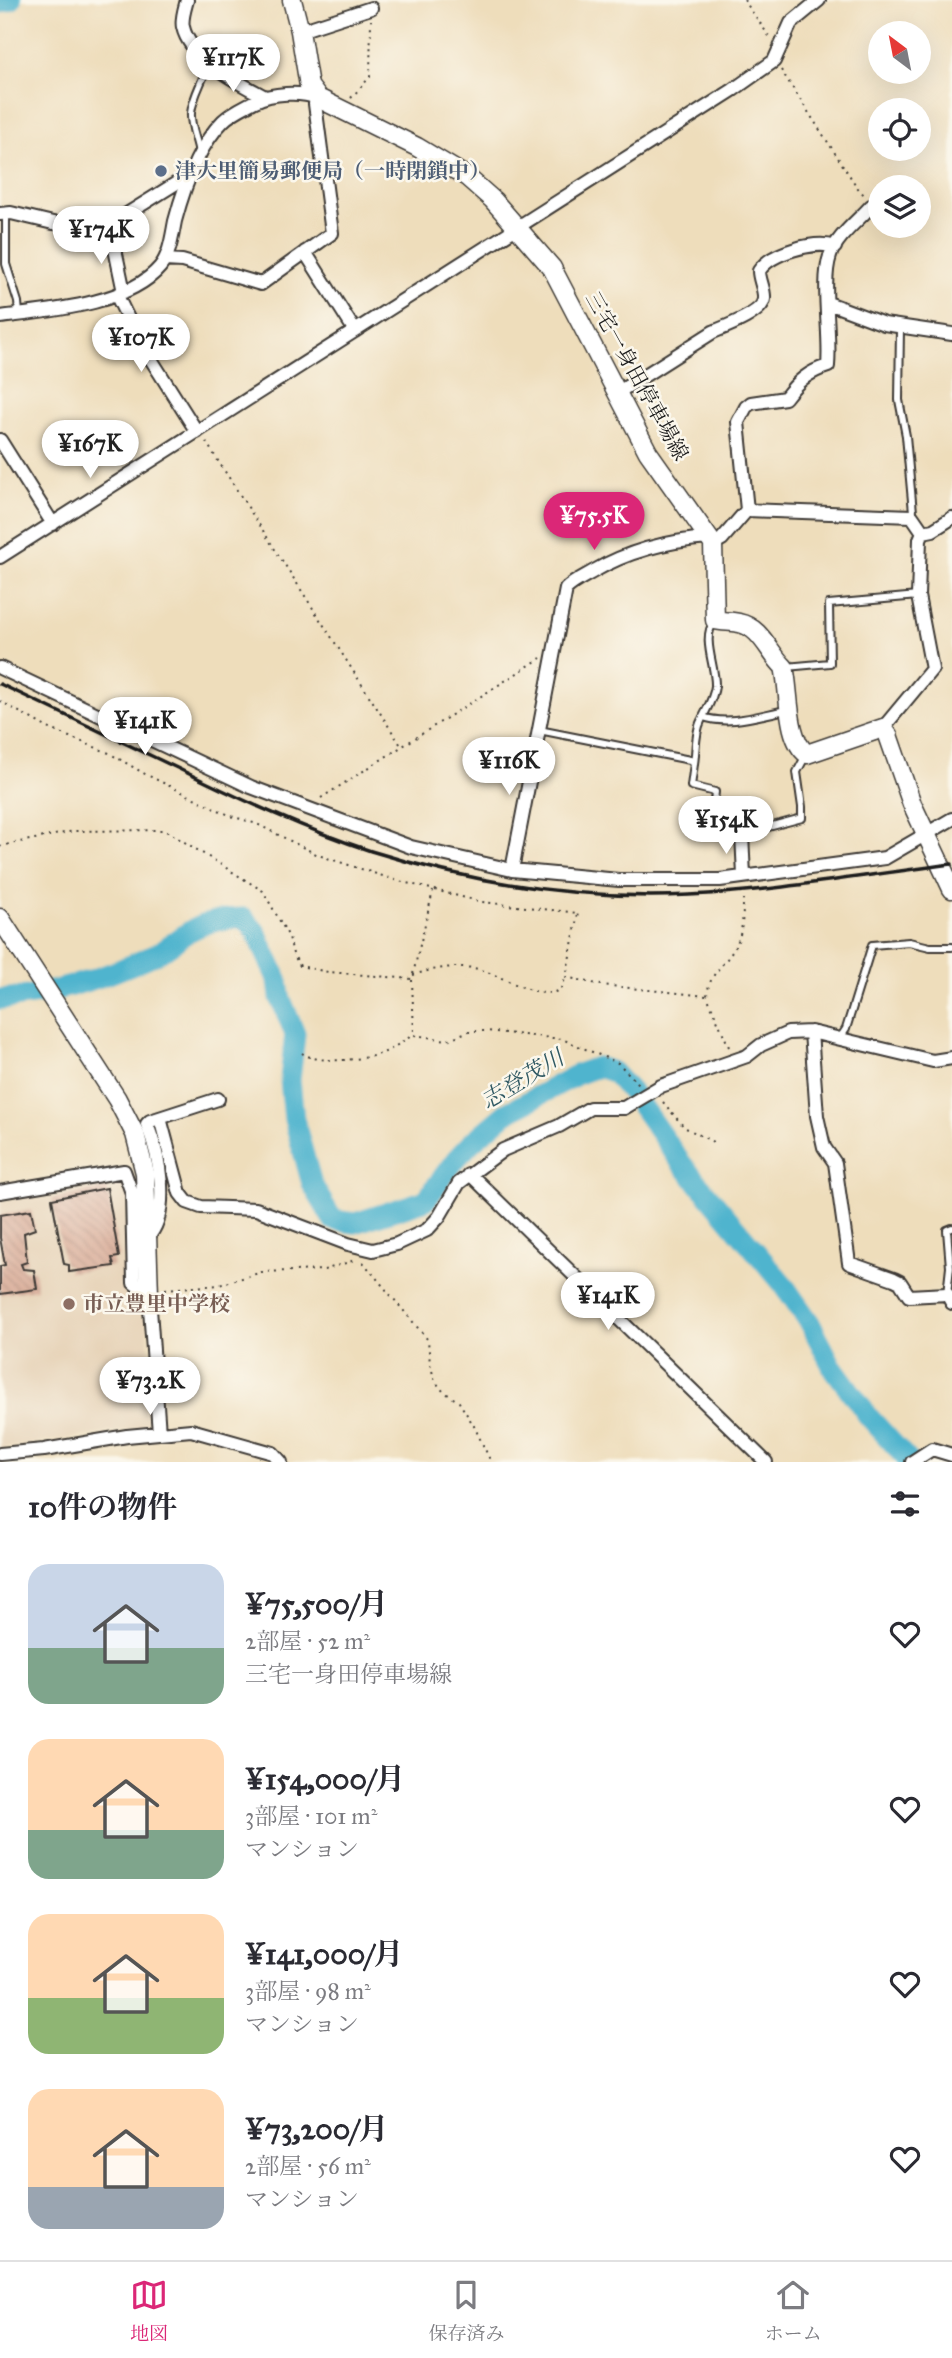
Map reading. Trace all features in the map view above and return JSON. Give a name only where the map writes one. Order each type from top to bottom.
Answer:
[{"type":"main road","points":[[292,0],[309,86],[318,98]]},
{"type":"main road","name":"三宅一身田停車場線","points":[[318,98],[417,147],[467,177],[493,200],[517,227],[552,268],[648,452],[711,541]]},
{"type":"main road","points":[[711,541],[715,620],[738,623],[754,630],[784,667],[789,710],[799,747],[807,754],[883,728],[888,735],[912,804],[952,889]]},
{"type":"main road","points":[[0,918],[117,1099],[135,1134],[145,1172],[149,1292]]},
{"type":"street","points":[[187,0],[182,24],[194,47],[234,80],[265,97]]},
{"type":"street","points":[[0,557],[733,90],[774,61],[791,23],[819,0]]},
{"type":"street","points":[[300,32],[371,8]]},
{"type":"street","points":[[0,317],[53,310],[121,294],[154,273],[165,260],[178,208],[199,156],[223,121],[265,97],[307,93],[318,98],[316,104],[332,233],[261,284],[182,261],[165,260]]},
{"type":"street","points":[[3,214],[53,223],[108,225],[191,174]]},
{"type":"street","points":[[512,870],[566,589],[629,553],[671,541],[722,539],[747,510],[738,422],[751,403],[785,398],[802,377],[828,366],[830,256],[868,210]]},
{"type":"street","points":[[108,225],[121,294],[137,337],[198,431]]},
{"type":"street","points":[[617,393],[713,332],[727,328],[760,307],[764,299],[759,271],[764,265],[804,246],[835,247]]},
{"type":"street","points":[[305,252],[355,331]]},
{"type":"street","points":[[828,303],[900,328],[952,334]]},
{"type":"street","points":[[0,440],[53,523]]},
{"type":"street","points":[[747,510],[912,516],[923,532]]},
{"type":"street","points":[[923,532],[933,530],[952,518]]},
{"type":"street","points":[[883,728],[932,669],[918,596],[920,539],[923,532]]},
{"type":"street","points":[[0,668],[226,776],[307,808],[411,847],[512,870],[620,880],[720,880],[885,858],[952,819]]},
{"type":"street","points":[[742,834],[744,876]]},
{"type":"street","points":[[810,1032],[817,1116],[824,1147],[835,1163],[849,1263],[900,1282],[909,1296],[949,1298]]},
{"type":"street","points":[[159,1118],[180,1193],[187,1202],[219,1209],[256,1209],[365,1250],[373,1250],[397,1244],[427,1230],[439,1217],[455,1188],[468,1175],[503,1150],[559,1126],[586,1110],[624,1108],[673,1080],[747,1056],[750,1051],[788,1033],[810,1032],[933,1061],[952,1058]]},
{"type":"street","points":[[147,1238],[158,1222],[161,1188],[155,1150],[147,1124],[218,1099]]},
{"type":"street","points":[[0,1192],[124,1171],[132,1193],[134,1283],[149,1292],[159,1433]]},
{"type":"street","points":[[468,1175],[766,1462]]},
{"type":"street","points":[[0,1454],[191,1430],[273,1452],[281,1462]]},
{"type":"street","points":[[917,1458],[932,1449],[952,1455]]},
{"type":"lane","points":[[199,156],[191,112],[208,61]]},
{"type":"lane","points":[[3,214],[6,264],[18,302],[19,315]]},
{"type":"lane","points":[[900,328],[899,400],[906,436],[914,512],[912,516]]},
{"type":"lane","points":[[784,667],[830,663],[829,604],[918,596]]},
{"type":"lane","points":[[715,620],[709,635],[715,685],[700,721],[691,786],[715,792],[711,829],[736,830],[742,834],[802,818],[797,772],[807,754]]},
{"type":"lane","points":[[703,718],[728,722],[789,710]]},
{"type":"lane","points":[[539,730],[690,760],[694,764]]},
{"type":"lane","points":[[840,1038],[846,1029],[872,945],[909,942],[930,947],[952,947]]},
{"type":"lane","points":[[949,1298],[947,1230],[952,1228]]},
{"type":"path","points":[[744,0],[767,35],[780,48]]},
{"type":"path","points":[[343,111],[370,77],[371,8]]},
{"type":"path","points":[[774,61],[868,201]]},
{"type":"path","points":[[198,431],[402,747]]},
{"type":"path","points":[[307,808],[553,650]]},
{"type":"path","points":[[0,701],[48,728],[108,753],[219,810],[257,824],[318,855],[395,880],[482,902],[578,914],[566,977],[558,991],[545,993],[526,988],[485,970],[469,967],[438,968],[413,975]]},
{"type":"path","points":[[0,846],[67,832],[163,830],[263,891],[289,937],[293,954],[300,965],[328,972],[412,979]]},
{"type":"path","points":[[414,1035],[412,979],[433,889]]},
{"type":"path","points":[[743,899],[743,915],[734,950],[709,980],[707,996],[729,1048],[734,1052],[750,1051]]},
{"type":"path","points":[[566,977],[601,985],[707,996]]},
{"type":"path","points":[[302,1053],[308,1058],[322,1061],[363,1058],[386,1052],[414,1035],[447,1040],[469,1031],[562,1040],[618,1063],[684,1127],[713,1142]]},
{"type":"path","points":[[149,1292],[201,1287],[262,1272],[324,1270],[361,1258],[428,1340],[435,1381],[439,1388],[459,1402],[491,1462]]},
{"type":"shaded area","name":"市立豊里中学校","points":[[117,1176],[124,1181],[129,1200],[132,1292],[146,1316],[154,1423],[148,1427],[0,1448],[0,1197]]},
{"type":"building","points":[[107,1188],[119,1257],[112,1258],[114,1266],[69,1272],[69,1265],[64,1264],[52,1199]]},
{"type":"building","points":[[31,1210],[35,1229],[24,1233],[27,1262],[21,1264],[23,1269],[34,1270],[37,1289],[0,1294],[0,1266],[5,1265],[0,1238],[0,1215]]},
{"type":"waterway","points":[[0,3],[11,0]]},
{"type":"waterway","name":"志登茂川","points":[[0,999],[40,994],[99,977],[156,954],[204,924],[223,919],[244,918],[256,932],[278,981],[280,997],[295,1034],[290,1080],[294,1119],[312,1184],[333,1220],[355,1223],[426,1200],[456,1159],[505,1114],[578,1074],[598,1067],[613,1072],[632,1093],[682,1164],[783,1284],[810,1323],[832,1366],[869,1417],[910,1462]]},
{"type":"railway","points":[[0,684],[248,802],[321,833],[410,862],[488,880],[568,892],[689,895],[788,886],[952,864]]},
{"type":"place","name":"津大里簡易郵便局（一時閉鎖中）","points":[[161,171]]},
{"type":"place","name":"市立豊里中学校","points":[[69,1304]]}]
